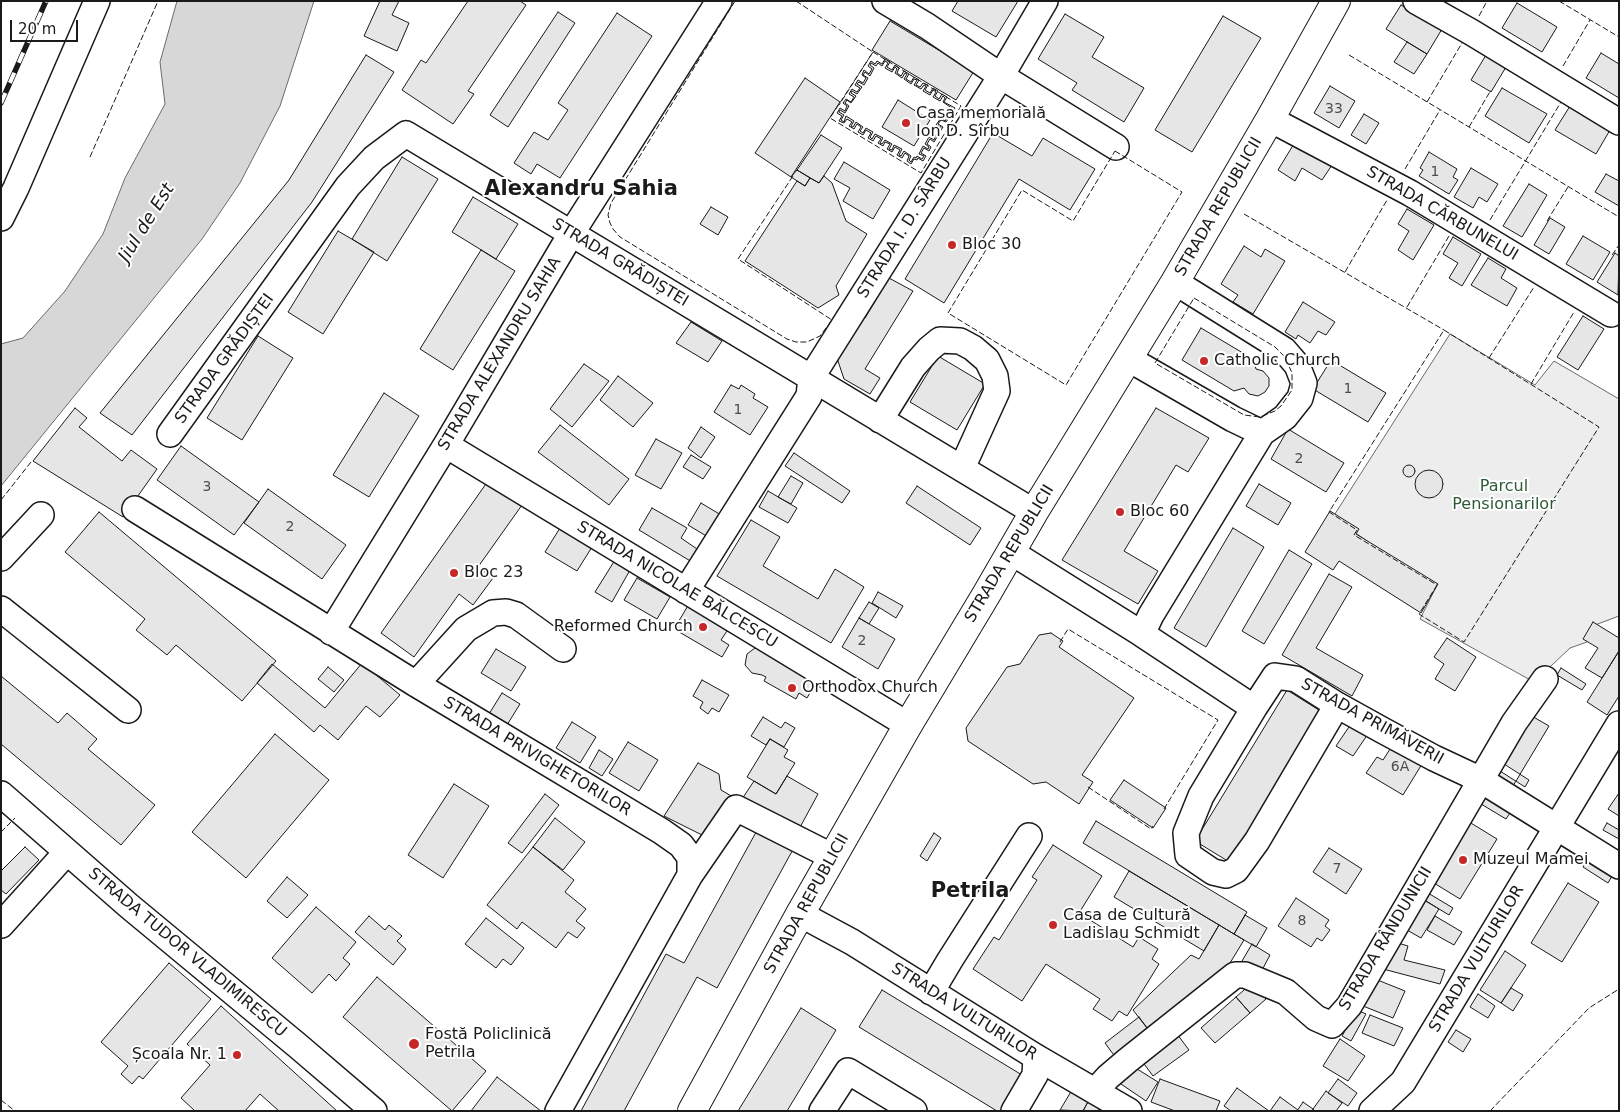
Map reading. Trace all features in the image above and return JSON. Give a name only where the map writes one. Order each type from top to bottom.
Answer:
[{"type":"main road","name":"STRADA REPUBLICII","points":[[692,1111],[800,914],[908,725],[1034,512],[1129,360],[1270,119],[1336,1]]},
{"type":"street","points":[[1,218],[97,1]]},
{"type":"street","name":"STRADA ALEXANDRU SAHIA","points":[[331,632],[446,445],[571,234],[719,1]]},
{"type":"street","points":[[885,1],[927,26],[1000,76],[1116,147]]},
{"type":"street","name":"STRADA I. D. SÂRBU","points":[[810,378],[1045,1]]},
{"type":"street","points":[[1416,1],[1471,32],[1619,122]]},
{"type":"street","name":"STRADA CĂRBUNELUI","points":[[1270,119],[1410,193],[1612,314]]},
{"type":"street","name":"STRADA GRĂDIȘTEI","points":[[170,434],[348,186],[374,158],[406,134],[1034,512]]},
{"type":"street","points":[[1142,634],[1151,615],[1262,433],[1285,417],[1300,398],[1304,383],[1297,366],[1284,350],[1175,282]]},
{"type":"street","points":[[880,420],[913,367],[940,340],[960,341],[973,348],[986,360],[995,376],[997,391],[962,468]]},
{"type":"street","points":[[1129,360],[1233,420],[1262,433]]},
{"type":"street","points":[[686,590],[809,396],[810,378]]},
{"type":"street","name":"STRADA NICOLAE BĂLCESCU","points":[[446,445],[908,725]]},
{"type":"street","name":"STRADA PRIVIGHETORILOR","points":[[135,509],[331,632],[661,831],[681,845],[690,857],[690,875]]},
{"type":"street","points":[[1,558],[41,515]]},
{"type":"street","points":[[1011,552],[1142,634],[1254,708],[1201,796],[1186,833],[1188,855],[1212,872],[1226,875],[1236,870],[1257,841],[1337,705]]},
{"type":"street","points":[[1,609],[128,710]]},
{"type":"street","points":[[416,684],[466,629],[493,613],[506,612],[516,615],[563,649]]},
{"type":"street","name":"STRADA PRIMĂVERII","points":[[1254,708],[1275,676],[1296,679],[1337,705],[1434,758],[1481,780],[1619,866]]},
{"type":"street","name":"STRADA RÂNDUNICII","points":[[1095,1091],[1128,1060],[1234,975],[1245,975],[1286,992],[1316,1018],[1332,1025],[1349,1006],[1514,723],[1545,678]]},
{"type":"street","name":"STRADA VULTURILOR","points":[[1372,1111],[1403,1082],[1619,724]]},
{"type":"street","name":"STRADA TUDOR VLADIMIRESCU","points":[[1,794],[129,906],[374,1111]]},
{"type":"street","points":[[558,1111],[690,875],[736,808],[833,857]]},
{"type":"street","points":[[931,992],[1029,836]]},
{"type":"street","points":[[1,925],[67,852]]},
{"type":"street","name":"STRADA VULTURILOR","points":[[800,914],[852,942],[1036,1057],[1125,1110]]},
{"type":"street","points":[[1014,1111],[1035,1074],[1036,1057]]},
{"type":"street","points":[[822,1111],[848,1071],[914,1111]]},
{"type":"green space","name":"Parcul Pensionarilor","points":[[1450,334],[1535,385],[1554,361],[1619,399],[1619,616],[1595,625],[1587,642],[1570,648],[1534,682],[1420,619],[1435,589],[1333,517]]},
{"type":"water","name":"Jiul de Est","points":[[177,1],[314,1],[280,106],[240,183],[202,239],[1,486],[1,344],[23,338],[65,291],[103,234],[125,178],[165,104],[160,62]]},
{"type":"building","points":[[380,1],[399,1],[392,15],[409,23],[397,51],[364,36]]},
{"type":"building","points":[[468,1],[520,1],[526,5],[468,91],[474,94],[453,124],[402,90],[421,60],[426,63]]},
{"type":"building","points":[[958,1],[1018,1],[996,37],[952,11]]},
{"type":"building","points":[[1517,3],[1557,27],[1542,52],[1502,28]]},
{"type":"building","points":[[1401,5],[1442,29],[1427,54],[1386,29]]},
{"type":"building","points":[[558,12],[575,23],[508,127],[490,115]]},
{"type":"building","points":[[617,13],[652,36],[560,178],[537,164],[531,174],[514,163],[534,132],[548,140],[568,110],[558,103]]},
{"type":"building","points":[[1065,14],[1104,37],[1092,57],[1144,88],[1124,122],[1072,90],[1077,83],[1038,59]]},
{"type":"building","points":[[1223,16],[1261,38],[1192,152],[1155,130]]},
{"type":"building","points":[[890,21],[974,71],[956,100],[872,50]]},
{"type":"building","points":[[1407,42],[1427,54],[1414,74],[1394,62]]},
{"type":"building","points":[[1601,53],[1619,64],[1619,98],[1586,78]]},
{"type":"building","points":[[366,55],[394,72],[312,202],[132,435],[100,413],[289,180]]},
{"type":"building","points":[[1486,55],[1506,67],[1491,92],[1471,80]]},
{"type":"building","points":[[885,59],[890,62],[887,67],[892,70],[895,65],[899,68],[897,73],[901,76],[904,71],[909,74],[906,79],[911,82],[914,77],[919,80],[916,85],[920,87],[923,83],[928,85],[925,90],[930,93],[933,88],[938,91],[935,96],[939,99],[942,94],[947,97],[944,102],[955,108],[952,113],[947,110],[944,115],[949,118],[946,122],[941,120],[938,124],[943,127],[940,132],[935,129],[933,134],[937,137],[934,142],[930,139],[927,144],[931,147],[929,151],[924,148],[921,153],[926,156],[923,161],[918,158],[917,160],[914,159],[911,164],[907,161],[909,156],[905,153],[902,158],[897,155],[900,150],[895,147],[892,152],[887,149],[890,144],[885,142],[883,146],[878,143],[881,139],[876,136],[873,141],[868,138],[871,133],[866,130],[863,135],[858,132],[861,127],[857,124],[854,129],[849,126],[852,122],[847,119],[844,123],[839,121],[842,116],[837,113],[840,108],[845,111],[847,106],[843,103],[846,99],[851,102],[854,97],[849,94],[852,89],[857,92],[860,88],[855,85],[858,80],[863,83],[866,78],[862,75],[864,70],[869,74],[872,69],[868,66],[871,61],[875,64],[877,61],[882,64]]},
{"type":"building","points":[[885,61],[888,63],[885,68],[892,72],[895,67],[897,69],[895,73],[902,78],[905,73],[907,74],[904,79],[911,84],[914,79],[917,80],[914,85],[921,89],[924,85],[926,86],[923,91],[930,95],[933,90],[936,92],[933,97],[940,101],[943,96],[945,98],[943,102],[953,109],[951,111],[946,108],[942,115],[947,118],[945,121],[941,118],[936,125],[941,127],[940,130],[935,127],[931,134],[935,137],[934,140],[929,137],[925,144],[929,147],[928,149],[923,146],[919,154],[924,156],[922,159],[917,156],[911,162],[909,160],[911,156],[904,151],[901,156],[899,155],[902,149],[894,145],[892,150],[889,149],[892,144],[885,140],[882,144],[880,143],[883,138],[875,134],[872,139],[870,137],[873,132],[866,128],[863,133],[860,131],[863,127],[856,122],[853,127],[851,126],[854,121],[846,116],[844,122],[841,120],[844,115],[839,112],[840,110],[845,113],[849,106],[845,103],[847,100],[851,103],[856,96],[851,93],[852,91],[857,94],[862,87],[857,84],[859,82],[864,85],[868,78],[863,75],[865,72],[870,76],[874,68],[870,65],[871,63],[876,66],[878,63],[882,66]]},
{"type":"building","points":[[805,78],[840,102],[791,177],[755,153]]},
{"type":"building","points":[[1330,86],[1355,101],[1339,128],[1314,113]]},
{"type":"building","points":[[1502,88],[1547,114],[1529,143],[1485,116]]},
{"type":"building","name":"Casa memorială Ion D. Sîrbu","points":[[898,100],[930,120],[914,146],[882,127]]},
{"type":"building","points":[[1570,106],[1610,130],[1596,154],[1555,130]]},
{"type":"building","points":[[1364,114],[1379,123],[1366,144],[1351,135]]},
{"type":"building","name":"Bloc 30","points":[[993,133],[1032,156],[1043,138],[1095,169],[1070,210],[1019,179],[944,303],[905,279]]},
{"type":"building","points":[[821,135],[842,148],[819,183],[797,170]]},
{"type":"building","points":[[1295,142],[1332,165],[1322,180],[1302,168],[1295,181],[1278,170]]},
{"type":"building","points":[[1429,152],[1457,169],[1453,177],[1458,180],[1449,194],[1419,176],[1423,170],[1420,168]]},
{"type":"building","points":[[402,157],[438,179],[387,261],[352,239]]},
{"type":"building","points":[[844,162],[890,190],[873,219],[843,201],[850,188],[834,179]]},
{"type":"building","points":[[1471,168],[1498,184],[1487,202],[1479,197],[1473,208],[1454,197]]},
{"type":"building","points":[[797,170],[810,178],[805,186],[791,177]]},
{"type":"building","points":[[1606,174],[1619,181],[1619,206],[1595,192]]},
{"type":"building","points":[[824,176],[832,183],[846,221],[867,234],[836,286],[839,295],[818,308],[745,261],[797,181],[805,186],[810,178],[819,183]]},
{"type":"building","points":[[1529,184],[1547,195],[1522,237],[1503,226]]},
{"type":"building","points":[[473,197],[518,224],[496,259],[452,232]]},
{"type":"building","points":[[711,207],[728,217],[718,235],[700,224]]},
{"type":"building","points":[[1407,209],[1434,225],[1413,260],[1398,250],[1409,231],[1398,224]]},
{"type":"building","points":[[1550,218],[1565,227],[1549,254],[1534,245]]},
{"type":"building","points":[[338,231],[374,252],[323,334],[288,312]]},
{"type":"building","points":[[1583,236],[1610,252],[1593,280],[1566,264]]},
{"type":"building","points":[[1453,237],[1481,254],[1462,286],[1449,278],[1458,263],[1443,254]]},
{"type":"building","points":[[1244,246],[1261,257],[1265,249],[1285,261],[1253,314],[1233,302],[1238,295],[1221,284]]},
{"type":"building","points":[[481,250],[515,271],[453,370],[420,349]]},
{"type":"building","points":[[1615,253],[1619,256],[1618,295],[1597,282]]},
{"type":"building","points":[[1488,258],[1506,269],[1501,278],[1517,288],[1507,306],[1471,285]]},
{"type":"building","points":[[889,278],[913,291],[865,369],[880,378],[870,394],[844,379],[835,352],[857,315],[865,318]]},
{"type":"building","points":[[1303,302],[1335,322],[1326,335],[1318,331],[1310,343],[1298,335],[1296,339],[1285,332]]},
{"type":"building","points":[[1583,316],[1604,329],[1578,370],[1557,357]]},
{"type":"building","points":[[691,322],[722,341],[708,362],[676,343]]},
{"type":"building","points":[[1201,328],[1253,359],[1256,369],[1263,371],[1269,378],[1269,386],[1265,392],[1258,396],[1249,394],[1244,388],[1234,391],[1182,360]]},
{"type":"building","points":[[258,336],[293,358],[242,440],[207,418]]},
{"type":"building","points":[[938,356],[985,384],[957,430],[910,402]]},
{"type":"building","points":[[1331,360],[1386,393],[1368,422],[1313,389]]},
{"type":"building","points":[[584,364],[609,381],[572,427],[550,409]]},
{"type":"building","points":[[618,376],[653,403],[633,427],[600,400]]},
{"type":"building","points":[[731,385],[739,389],[741,385],[755,394],[753,398],[768,407],[750,435],[714,412]]},
{"type":"building","points":[[384,393],[419,416],[369,497],[333,475]]},
{"type":"building","points":[[75,408],[87,418],[79,427],[122,461],[131,450],[157,469],[123,517],[33,461]]},
{"type":"building","name":"Bloc 60","points":[[1156,408],[1209,438],[1188,472],[1176,465],[1124,551],[1158,571],[1138,604],[1062,560]]},
{"type":"building","points":[[560,425],[629,479],[609,505],[538,452]]},
{"type":"building","points":[[701,427],[715,437],[701,458],[688,448]]},
{"type":"building","points":[[1288,429],[1344,463],[1326,492],[1271,459]]},
{"type":"building","points":[[656,439],[682,453],[661,489],[635,475]]},
{"type":"building","points":[[181,446],[259,502],[234,535],[157,480]]},
{"type":"building","points":[[794,453],[850,491],[842,503],[785,466]]},
{"type":"building","points":[[691,455],[711,467],[703,479],[683,467]]},
{"type":"building","points":[[1411,465],[1414,466],[1414,476],[1407,477],[1404,476],[1403,469],[1404,466]]},
{"type":"building","points":[[1429,470],[1439,474],[1443,484],[1439,494],[1429,498],[1419,494],[1415,484],[1419,474]]},
{"type":"building","points":[[791,476],[803,483],[791,504],[778,497]]},
{"type":"building","name":"Bloc 23","points":[[488,481],[522,505],[478,567],[493,578],[473,605],[459,594],[414,657],[381,633]]},
{"type":"building","points":[[1259,484],[1291,503],[1278,525],[1246,506]]},
{"type":"building","points":[[917,486],[981,528],[970,545],[906,503]]},
{"type":"building","points":[[268,489],[346,545],[322,579],[244,523]]},
{"type":"building","points":[[768,491],[797,508],[788,523],[759,507]]},
{"type":"building","points":[[701,503],[721,515],[708,537],[688,525]]},
{"type":"building","points":[[652,508],[687,528],[681,538],[700,551],[692,562],[639,530]]},
{"type":"building","points":[[1330,511],[1359,529],[1356,534],[1438,584],[1421,613],[1339,561],[1333,570],[1305,552]]},
{"type":"building","points":[[99,512],[276,661],[242,701],[176,645],[167,655],[136,630],[145,619],[65,552]]},
{"type":"building","points":[[751,520],[780,537],[763,566],[818,599],[835,569],[864,587],[831,643],[717,576]]},
{"type":"building","points":[[560,528],[592,547],[577,571],[545,552]]},
{"type":"building","points":[[1233,528],[1264,547],[1206,647],[1174,628]]},
{"type":"building","points":[[1289,550],[1312,564],[1264,644],[1242,631]]},
{"type":"building","points":[[615,560],[630,570],[612,602],[595,592]]},
{"type":"building","points":[[1329,574],[1352,587],[1316,648],[1363,675],[1352,696],[1282,655]]},
{"type":"building","points":[[637,578],[670,597],[657,619],[624,600]]},
{"type":"building","points":[[878,592],[903,606],[896,618],[872,603]]},
{"type":"building","points":[[869,602],[879,608],[869,624],[859,618]]},
{"type":"building","points":[[689,604],[729,628],[721,640],[729,645],[722,657],[674,629]]},
{"type":"building","points":[[859,618],[895,639],[878,669],[842,647]]},
{"type":"building","points":[[1593,622],[1619,638],[1619,651],[1602,678],[1585,668],[1598,648],[1583,639]]},
{"type":"building","points":[[1051,633],[1063,641],[1059,647],[1134,698],[1082,775],[1093,782],[1079,804],[1046,782],[1033,784],[968,741],[966,728],[1007,667],[1020,664],[1039,635]]},
{"type":"building","points":[[1447,638],[1476,657],[1455,691],[1435,679],[1444,664],[1434,657]]},
{"type":"building","points":[[755,648],[766,650],[772,658],[776,660],[778,657],[810,675],[806,681],[814,686],[807,698],[799,693],[796,699],[764,681],[766,677],[752,673],[745,665],[747,654]]},
{"type":"building","points":[[496,649],[526,667],[511,691],[481,673]]},
{"type":"building","points":[[1619,651],[1619,696],[1607,715],[1587,702]]},
{"type":"building","points":[[362,663],[400,695],[380,717],[366,706],[338,740],[320,725],[314,732],[257,683],[272,664],[325,708]]},
{"type":"building","points":[[328,667],[344,680],[334,692],[318,679]]},
{"type":"building","points":[[1561,668],[1586,684],[1582,690],[1557,675]]},
{"type":"building","points":[[1,676],[58,723],[67,713],[97,739],[88,749],[155,805],[121,845],[1,744]]},
{"type":"building","points":[[702,680],[729,695],[719,712],[712,708],[708,714],[700,708],[703,702],[693,696]]},
{"type":"building","points":[[1287,690],[1322,712],[1231,863],[1195,841]]},
{"type":"building","points":[[502,693],[520,704],[507,725],[489,714]]},
{"type":"building","points":[[1518,708],[1549,726],[1513,786],[1482,768]]},
{"type":"building","points":[[763,717],[781,728],[785,722],[795,728],[784,747],[770,739],[766,745],[751,736]]},
{"type":"building","points":[[1353,721],[1370,731],[1353,756],[1336,746]]},
{"type":"building","points":[[572,722],[596,737],[580,763],[556,748]]},
{"type":"building","points":[[275,734],[329,780],[246,878],[192,832]]},
{"type":"building","points":[[770,739],[788,750],[784,757],[795,763],[776,794],[747,777]]},
{"type":"building","points":[[628,742],[658,760],[639,791],[609,773]]},
{"type":"building","points":[[1392,746],[1422,764],[1403,795],[1366,773],[1377,757],[1383,760]]},
{"type":"building","points":[[599,750],[613,759],[602,776],[589,768]]},
{"type":"building","points":[[698,763],[719,774],[721,790],[733,797],[710,839],[664,816]]},
{"type":"building","points":[[1504,764],[1529,780],[1525,787],[1500,771]]},
{"type":"building","points":[[787,776],[818,794],[798,831],[742,799],[754,781],[776,794]]},
{"type":"building","points":[[1124,780],[1166,808],[1153,828],[1110,800]]},
{"type":"building","points":[[454,784],[489,806],[443,878],[408,855]]},
{"type":"building","points":[[1619,793],[1619,816],[1608,809]]},
{"type":"building","points":[[545,794],[559,805],[522,853],[508,843]]},
{"type":"building","points":[[1485,797],[1510,813],[1506,819],[1481,804]]},
{"type":"building","points":[[555,818],[585,842],[563,870],[533,847]]},
{"type":"building","name":"Muzeul Mamei","points":[[1466,820],[1497,839],[1460,899],[1429,880]]},
{"type":"building","points":[[1096,821],[1247,912],[1234,934],[1083,843]]},
{"type":"building","points":[[1607,823],[1619,830],[1619,839],[1603,830]]},
{"type":"building","points":[[760,825],[796,844],[717,988],[697,977],[624,1111],[581,1111],[666,954],[684,963]]},
{"type":"building","points":[[934,833],[941,838],[927,861],[920,856]]},
{"type":"building","name":"Casa de Cultură Ladislau Schmidt","points":[[1053,845],[1102,876],[1079,913],[1133,947],[1139,937],[1158,949],[1152,959],[1159,964],[1127,1016],[1119,1011],[1112,1021],[1093,1009],[1100,999],[1046,964],[1022,1001],[973,969],[994,937],[999,940],[1037,880],[1032,877]]},
{"type":"building","points":[[25,847],[39,860],[6,894],[1,890],[1,871]]},
{"type":"building","points":[[533,847],[574,880],[565,892],[586,909],[576,921],[585,928],[577,938],[568,932],[556,948],[522,922],[517,929],[487,905]]},
{"type":"building","points":[[1329,848],[1362,869],[1346,894],[1313,872]]},
{"type":"building","points":[[1587,860],[1612,876],[1608,883],[1583,867]]},
{"type":"building","points":[[1129,871],[1219,925],[1204,951],[1114,897]]},
{"type":"building","points":[[287,877],[308,895],[287,918],[267,901]]},
{"type":"building","points":[[1568,883],[1599,902],[1562,962],[1531,943]]},
{"type":"building","points":[[1428,893],[1453,908],[1449,915],[1424,900]]},
{"type":"building","points":[[1418,896],[1439,909],[1421,938],[1400,926]]},
{"type":"building","points":[[1296,898],[1329,920],[1325,926],[1330,930],[1322,941],[1317,938],[1311,947],[1278,926]]},
{"type":"building","points":[[316,907],[356,942],[343,958],[350,964],[336,981],[329,974],[312,993],[272,958]]},
{"type":"building","points":[[1245,915],[1267,928],[1256,947],[1234,934]]},
{"type":"building","points":[[369,916],[385,930],[389,925],[402,936],[397,941],[406,949],[393,965],[355,932]]},
{"type":"building","points":[[1435,916],[1462,932],[1454,945],[1427,930]]},
{"type":"building","points":[[486,918],[524,948],[511,965],[503,959],[496,968],[465,944]]},
{"type":"building","points":[[1219,925],[1244,940],[1227,968],[1147,1028],[1133,1010],[1191,955],[1199,959]]},
{"type":"building","points":[[1391,941],[1408,946],[1404,960],[1445,970],[1440,984],[1383,969]]},
{"type":"building","points":[[1252,944],[1270,955],[1261,972],[1242,961]]},
{"type":"building","points":[[1505,951],[1526,965],[1501,1003],[1480,990]]},
{"type":"building","points":[[169,963],[211,999],[143,1079],[139,1076],[132,1084],[121,1074],[128,1066],[101,1042]]},
{"type":"building","name":"Fostă Policlinică Petrila","points":[[377,977],[486,1071],[452,1111],[343,1017]]},
{"type":"building","points":[[1375,979],[1405,991],[1393,1018],[1363,1006]]},
{"type":"building","points":[[1252,983],[1266,999],[1250,1013],[1236,997]]},
{"type":"building","points":[[1511,988],[1523,995],[1513,1011],[1501,1003]]},
{"type":"building","points":[[882,990],[1022,1075],[1000,1111],[997,1111],[859,1027]]},
{"type":"building","points":[[1478,994],[1495,1006],[1488,1018],[1470,1007]]},
{"type":"building","points":[[1236,997],[1250,1013],[1215,1043],[1201,1028]]},
{"type":"building","name":"Școala Nr. 1","points":[[221,1006],[337,1111],[279,1111],[260,1094],[245,1111],[195,1111],[181,1098],[210,1065],[187,1044]]},
{"type":"building","points":[[801,1008],[836,1030],[787,1111],[738,1111]]},
{"type":"building","points":[[1357,1010],[1366,1014],[1351,1041],[1342,1036]]},
{"type":"building","points":[[1370,1015],[1403,1028],[1394,1046],[1362,1033]]},
{"type":"building","points":[[1139,1017],[1151,1033],[1116,1058],[1105,1043]]},
{"type":"building","points":[[1174,1030],[1189,1050],[1153,1076],[1139,1057]]},
{"type":"building","points":[[1456,1030],[1471,1039],[1463,1052],[1448,1042]]},
{"type":"building","points":[[1340,1039],[1365,1056],[1348,1081],[1323,1066]]},
{"type":"building","points":[[1129,1064],[1158,1082],[1146,1101],[1118,1082]]},
{"type":"building","points":[[497,1077],[541,1111],[471,1111]]},
{"type":"building","points":[[1160,1079],[1220,1101],[1216,1111],[1175,1111],[1151,1102]]},
{"type":"building","points":[[1338,1079],[1357,1093],[1348,1106],[1328,1093]]},
{"type":"building","points":[[1237,1088],[1269,1111],[1231,1111],[1224,1106]]},
{"type":"building","points":[[1072,1090],[1089,1100],[1083,1111],[1060,1110]]},
{"type":"building","points":[[1326,1091],[1342,1103],[1336,1111],[1315,1111],[1313,1109]]},
{"type":"building","points":[[1280,1097],[1298,1110],[1270,1111]]},
{"type":"building","points":[[1089,1100],[1100,1107],[1098,1111],[1083,1111]]},
{"type":"building","points":[[1303,1102],[1313,1109],[1312,1111],[1297,1111]]},
{"type":"railway","points":[[1,103],[46,1]]},
{"type":"fence","points":[[90,157],[158,1]]},
{"type":"fence","points":[[735,1],[611,203],[608,215],[610,223],[620,237],[787,339],[796,342],[807,342],[820,336],[832,320],[738,259],[793,176]]},
{"type":"fence","points":[[796,1],[873,52],[839,105]]},
{"type":"fence","points":[[1479,16],[1487,1]]},
{"type":"fence","points":[[1559,1],[1619,37]]},
{"type":"fence","points":[[1563,66],[1590,20]]},
{"type":"fence","points":[[1427,102],[1462,43]]},
{"type":"fence","points":[[873,52],[961,106],[921,173],[830,118],[873,52]]},
{"type":"fence","points":[[1349,55],[1619,217]]},
{"type":"fence","points":[[1469,127],[1491,90]]},
{"type":"fence","points":[[1490,220],[1561,102]]},
{"type":"fence","points":[[1405,169],[1440,110]]},
{"type":"fence","points":[[1115,151],[1182,192],[1066,385],[948,313],[1022,190],[1073,221],[1115,151]]},
{"type":"fence","points":[[1547,221],[1568,187]]},
{"type":"fence","points":[[1345,272],[1387,200]]},
{"type":"fence","points":[[1244,214],[1444,330]]},
{"type":"fence","points":[[1407,307],[1449,236]]},
{"type":"fence","points":[[1612,255],[1619,245]]},
{"type":"fence","points":[[1489,358],[1534,287]]},
{"type":"fence","points":[[1194,298],[1275,347],[1285,357],[1292,373],[1292,390],[1281,406],[1275,411],[1260,417],[1244,415],[1155,363],[1194,298]]},
{"type":"fence","points":[[1531,384],[1574,312]]},
{"type":"fence","points":[[1444,330],[1599,427],[1464,642],[1419,614],[1437,585],[1354,535],[1357,530],[1329,512],[1444,330]]},
{"type":"fence","points":[[1,500],[31,462]]},
{"type":"fence","points":[[1060,642],[1068,629],[1218,720],[1164,809]]},
{"type":"fence","points":[[1088,787],[1151,829],[1153,826]]},
{"type":"fence","points":[[1,832],[15,818]]},
{"type":"fence","points":[[1490,1111],[1589,1008],[1619,989]]},
{"type":"fence","points":[[1,1100],[15,1111]]},
{"type":"place","name":"Casa memorială Ion D. Sîrbu","points":[[906,123]]},
{"type":"place","name":"Bloc 30","points":[[952,245]]},
{"type":"place","name":"Catholic Church","points":[[1204,361]]},
{"type":"place","name":"Bloc 60","points":[[1120,512]]},
{"type":"place","name":"Bloc 23","points":[[454,573]]},
{"type":"place","name":"Reformed Church","points":[[703,627]]},
{"type":"place","name":"Orthodox Church","points":[[792,688]]},
{"type":"place","name":"Muzeul Mamei","points":[[1463,860]]},
{"type":"place","name":"Casa de Cultură Ladislau Schmidt","points":[[1053,925]]},
{"type":"place","name":"Fostă Policlinică Petrila","points":[[414,1044]]},
{"type":"place","name":"Școala Nr. 1","points":[[237,1055]]},
{"type":"district","name":"Alexandru Sahia","points":[[581,190]]},
{"type":"district","name":"Petrila","points":[[970,892]]}]
